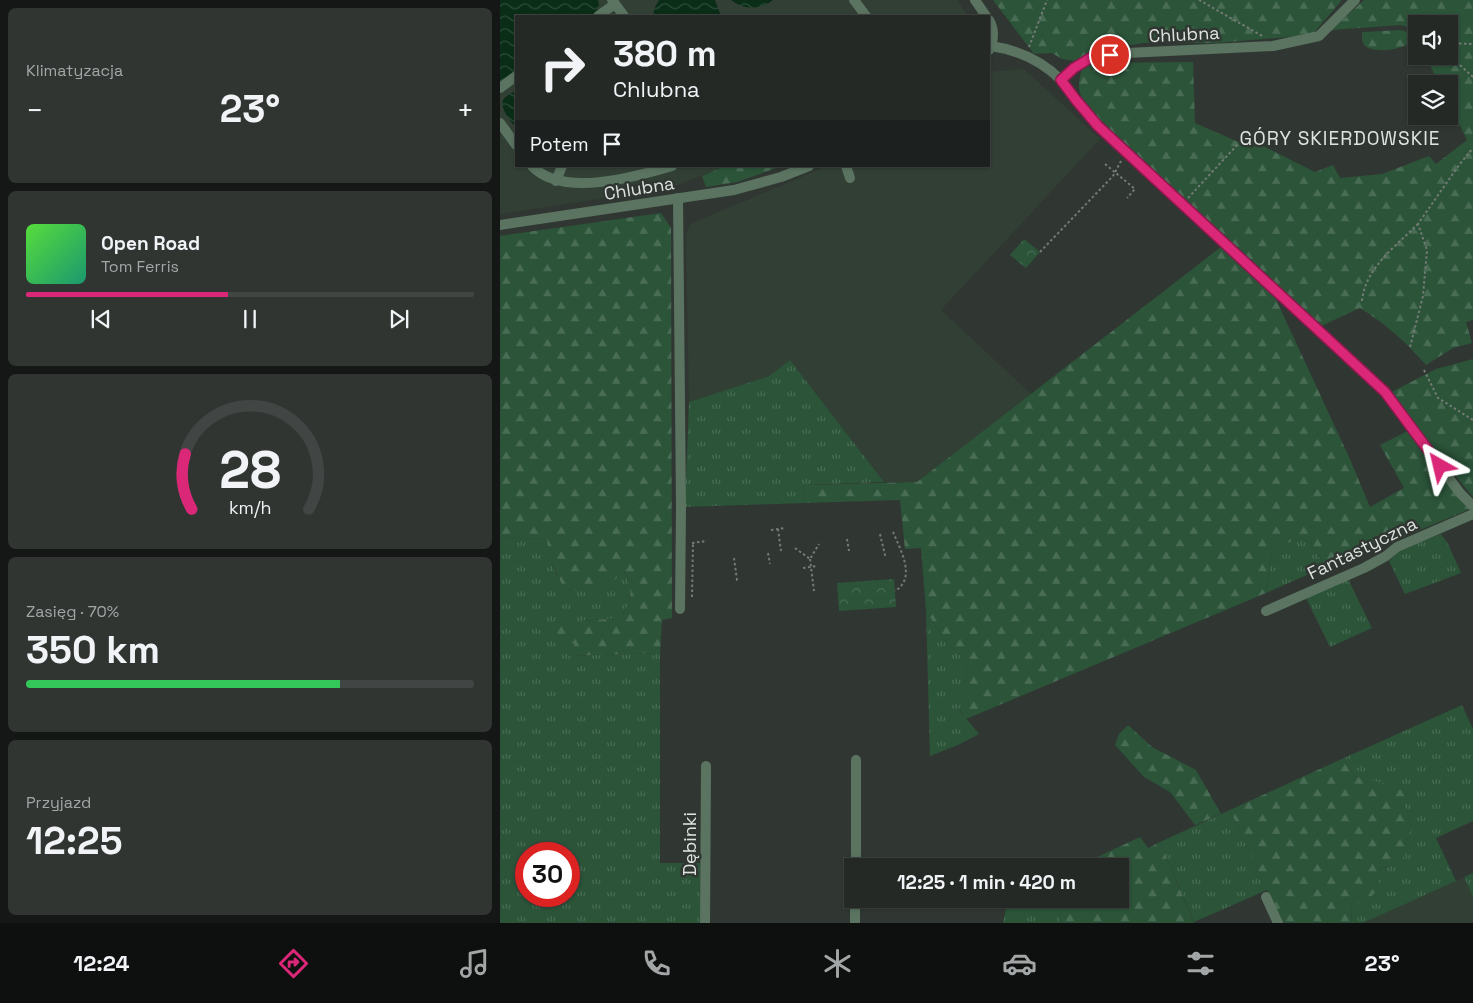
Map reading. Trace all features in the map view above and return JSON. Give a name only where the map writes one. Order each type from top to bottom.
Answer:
[{"type":"street","points":[[854,0],[865,15]]},
{"type":"street","points":[[975,0],[985,15]]},
{"type":"street","name":"Chlubna","points":[[1061,80],[1074,68],[1092,57],[1127,53],[1273,46],[1320,36],[1355,0]]},
{"type":"street","points":[[599,15],[614,2],[623,15]]},
{"type":"street","points":[[990,22],[992,27],[990,48],[1010,48],[1025,54],[1061,80],[1098,126],[1385,392],[1460,493],[1473,506]]},
{"type":"street","points":[[500,88],[515,77]]},
{"type":"street","points":[[500,123],[515,144]]},
{"type":"street","points":[[533,167],[543,176],[556,181],[581,184],[668,167]]},
{"type":"street","points":[[556,181],[562,167]]},
{"type":"street","name":"Chlubna","points":[[500,225],[734,190],[806,167]]},
{"type":"street","points":[[846,167],[850,178]]},
{"type":"street","points":[[678,198],[680,609]]},
{"type":"street","name":"Fantastyczna","points":[[1266,611],[1364,568],[1397,548],[1473,514]]},
{"type":"street","points":[[856,760],[856,858]]},
{"type":"street","name":"Dębinki","points":[[705,923],[706,766]]},
{"type":"street","points":[[1266,897],[1278,923]]},
{"type":"street","points":[[855,908],[855,923]]},
{"type":"path","points":[[1028,52],[1047,0]]},
{"type":"path","points":[[1199,0],[1267,39]]},
{"type":"path","points":[[1458,43],[1473,44]]},
{"type":"path","points":[[1458,63],[1473,77]]},
{"type":"path","points":[[1183,204],[1239,143]]},
{"type":"path","points":[[1362,301],[1363,291],[1376,266],[1418,224],[1458,165],[1473,148]]},
{"type":"path","points":[[1040,252],[1113,176],[1128,153]]},
{"type":"path","points":[[1105,164],[1135,189],[1127,198]]},
{"type":"path","points":[[1410,347],[1423,296],[1427,250],[1418,224]]},
{"type":"path","points":[[1424,370],[1438,398],[1473,420]]},
{"type":"path","points":[[771,530],[785,528]]},
{"type":"path","points":[[778,529],[781,551]]},
{"type":"path","points":[[893,532],[906,562],[906,578],[901,588],[895,591]]},
{"type":"path","points":[[880,534],[885,555],[882,556]]},
{"type":"path","points":[[847,540],[849,551]]},
{"type":"path","points":[[681,542],[692,542],[692,544],[707,541]]},
{"type":"path","points":[[692,544],[692,597]]},
{"type":"path","points":[[814,591],[810,559],[819,544]]},
{"type":"path","points":[[795,548],[810,559]]},
{"type":"path","points":[[768,553],[770,564]]},
{"type":"path","points":[[734,558],[737,580],[739,580]]},
{"type":"path","points":[[804,568],[818,566]]},
{"type":"shaded area","points":[[500,0],[957,0],[967,15],[515,15],[515,167],[722,167],[670,188],[500,214]]},
{"type":"shaded area","points":[[1024,69],[1100,139],[941,310],[1031,394],[917,482],[884,482],[790,360],[769,376],[689,402],[686,234],[691,224],[825,167],[990,167],[990,72]]},
{"type":"shaded area","points":[[1464,877],[1473,897],[1473,923],[1363,923]]},
{"type":"green space","points":[[993,0],[1342,0],[1312,35],[1216,43],[1144,43],[1098,50],[1074,61],[1062,59],[1052,53],[1034,54]]},
{"type":"green space","points":[[1364,0],[1473,0],[1473,320],[1466,322],[1472,343],[1453,348],[1426,365],[1396,334],[1360,308],[1321,326],[1090,113],[1079,90],[1079,80],[1083,65],[1089,63],[1193,62],[1195,123],[1252,148],[1257,143],[1315,172],[1333,165],[1340,178],[1382,174],[1429,156],[1436,164],[1467,140],[1458,122],[1458,75],[1435,75],[1430,65],[1458,65],[1458,15],[1408,15],[1408,27],[1401,25],[1331,30]]},
{"type":"green space","points":[[1400,30],[1408,32],[1408,44],[1388,50],[1368,48],[1363,42],[1362,33]]},
{"type":"green space","points":[[723,167],[779,167],[737,182],[706,187],[702,176]]},
{"type":"green space","points":[[661,213],[671,228],[672,618],[662,620],[660,653],[568,656],[575,644],[552,642],[552,623],[621,618],[629,601],[630,585],[625,572],[599,591],[571,590],[563,586],[557,575],[550,559],[547,539],[500,537],[500,236]]},
{"type":"green space","points":[[1024,239],[1040,252],[1026,268],[1010,255]]},
{"type":"green space","points":[[1221,247],[1273,293],[1349,457],[1370,507],[1404,488],[1380,445],[1410,430],[1470,509],[1325,567],[1311,543],[1300,537],[1272,551],[1266,593],[966,719],[959,709],[964,701],[963,685],[968,671],[960,655],[942,638],[926,610],[921,548],[905,549],[900,500],[803,503],[804,485],[917,482]]},
{"type":"green space","points":[[1473,359],[1473,497],[1409,420],[1390,393],[1436,369]]},
{"type":"green space","points":[[790,360],[884,482],[804,485],[803,503],[685,507],[689,402],[769,376]]},
{"type":"green space","points":[[1441,534],[1448,544],[1461,573],[1405,594],[1389,561],[1401,549]]},
{"type":"green space","points":[[500,537],[547,539],[553,568],[560,580],[571,590],[625,572],[631,588],[628,605],[621,618],[552,623],[575,644],[569,656],[660,653],[660,863],[700,863],[700,923],[500,923]]},
{"type":"green space","points":[[1300,537],[1311,543],[1325,567],[1266,593],[1272,551]]},
{"type":"green space","points":[[894,579],[896,607],[839,611],[837,583]]},
{"type":"green space","points":[[1348,579],[1372,628],[1330,647],[1306,598]]},
{"type":"green space","points":[[926,610],[942,638],[960,655],[968,671],[963,685],[964,701],[959,710],[979,734],[930,756]]},
{"type":"green space","points":[[1462,705],[1473,729],[1473,821],[1436,838],[1456,881],[1363,923],[1352,923],[1351,904],[1377,870],[1389,866],[1412,826],[1404,805],[1369,781],[1354,776],[1344,758]]},
{"type":"green space","points":[[1128,725],[1152,747],[1196,770],[1221,814],[1195,825],[1170,792],[1144,777],[1115,745],[1119,734]]},
{"type":"green space","points":[[1344,758],[1354,776],[1390,785],[1406,792],[1404,805],[1412,826],[1409,850],[1399,862],[1377,870],[1380,888],[1366,901],[1351,904],[1352,923],[1282,923],[1230,810]]},
{"type":"green space","points":[[1230,810],[1267,890],[1194,922],[1160,842]]},
{"type":"green space","points":[[1140,837],[1148,848],[1160,842],[1194,923],[1059,923],[1063,908],[1129,908],[1129,858],[1095,858]]},
{"type":"green space","points":[[1473,873],[1473,897],[1464,877]]},
{"type":"green space","points":[[1006,908],[1063,908],[1059,923],[1003,923]]},
{"type":"water","points":[[500,0],[598,0],[599,7],[595,15],[515,15],[515,73],[500,84]]},
{"type":"water","points":[[659,0],[715,0],[721,15],[653,15]]},
{"type":"water","points":[[731,0],[773,0],[763,6],[752,8],[741,6]]},
{"type":"water","points":[[515,91],[515,127],[506,115],[502,104],[504,99]]},
{"type":"district","name":"GÓRY SKIERDOWSKIE","points":[[1340,138]]},
{"type":"route","points":[[1110,55],[1092,57],[1074,68],[1061,80],[1098,126],[1385,392],[1440,466]]}]
